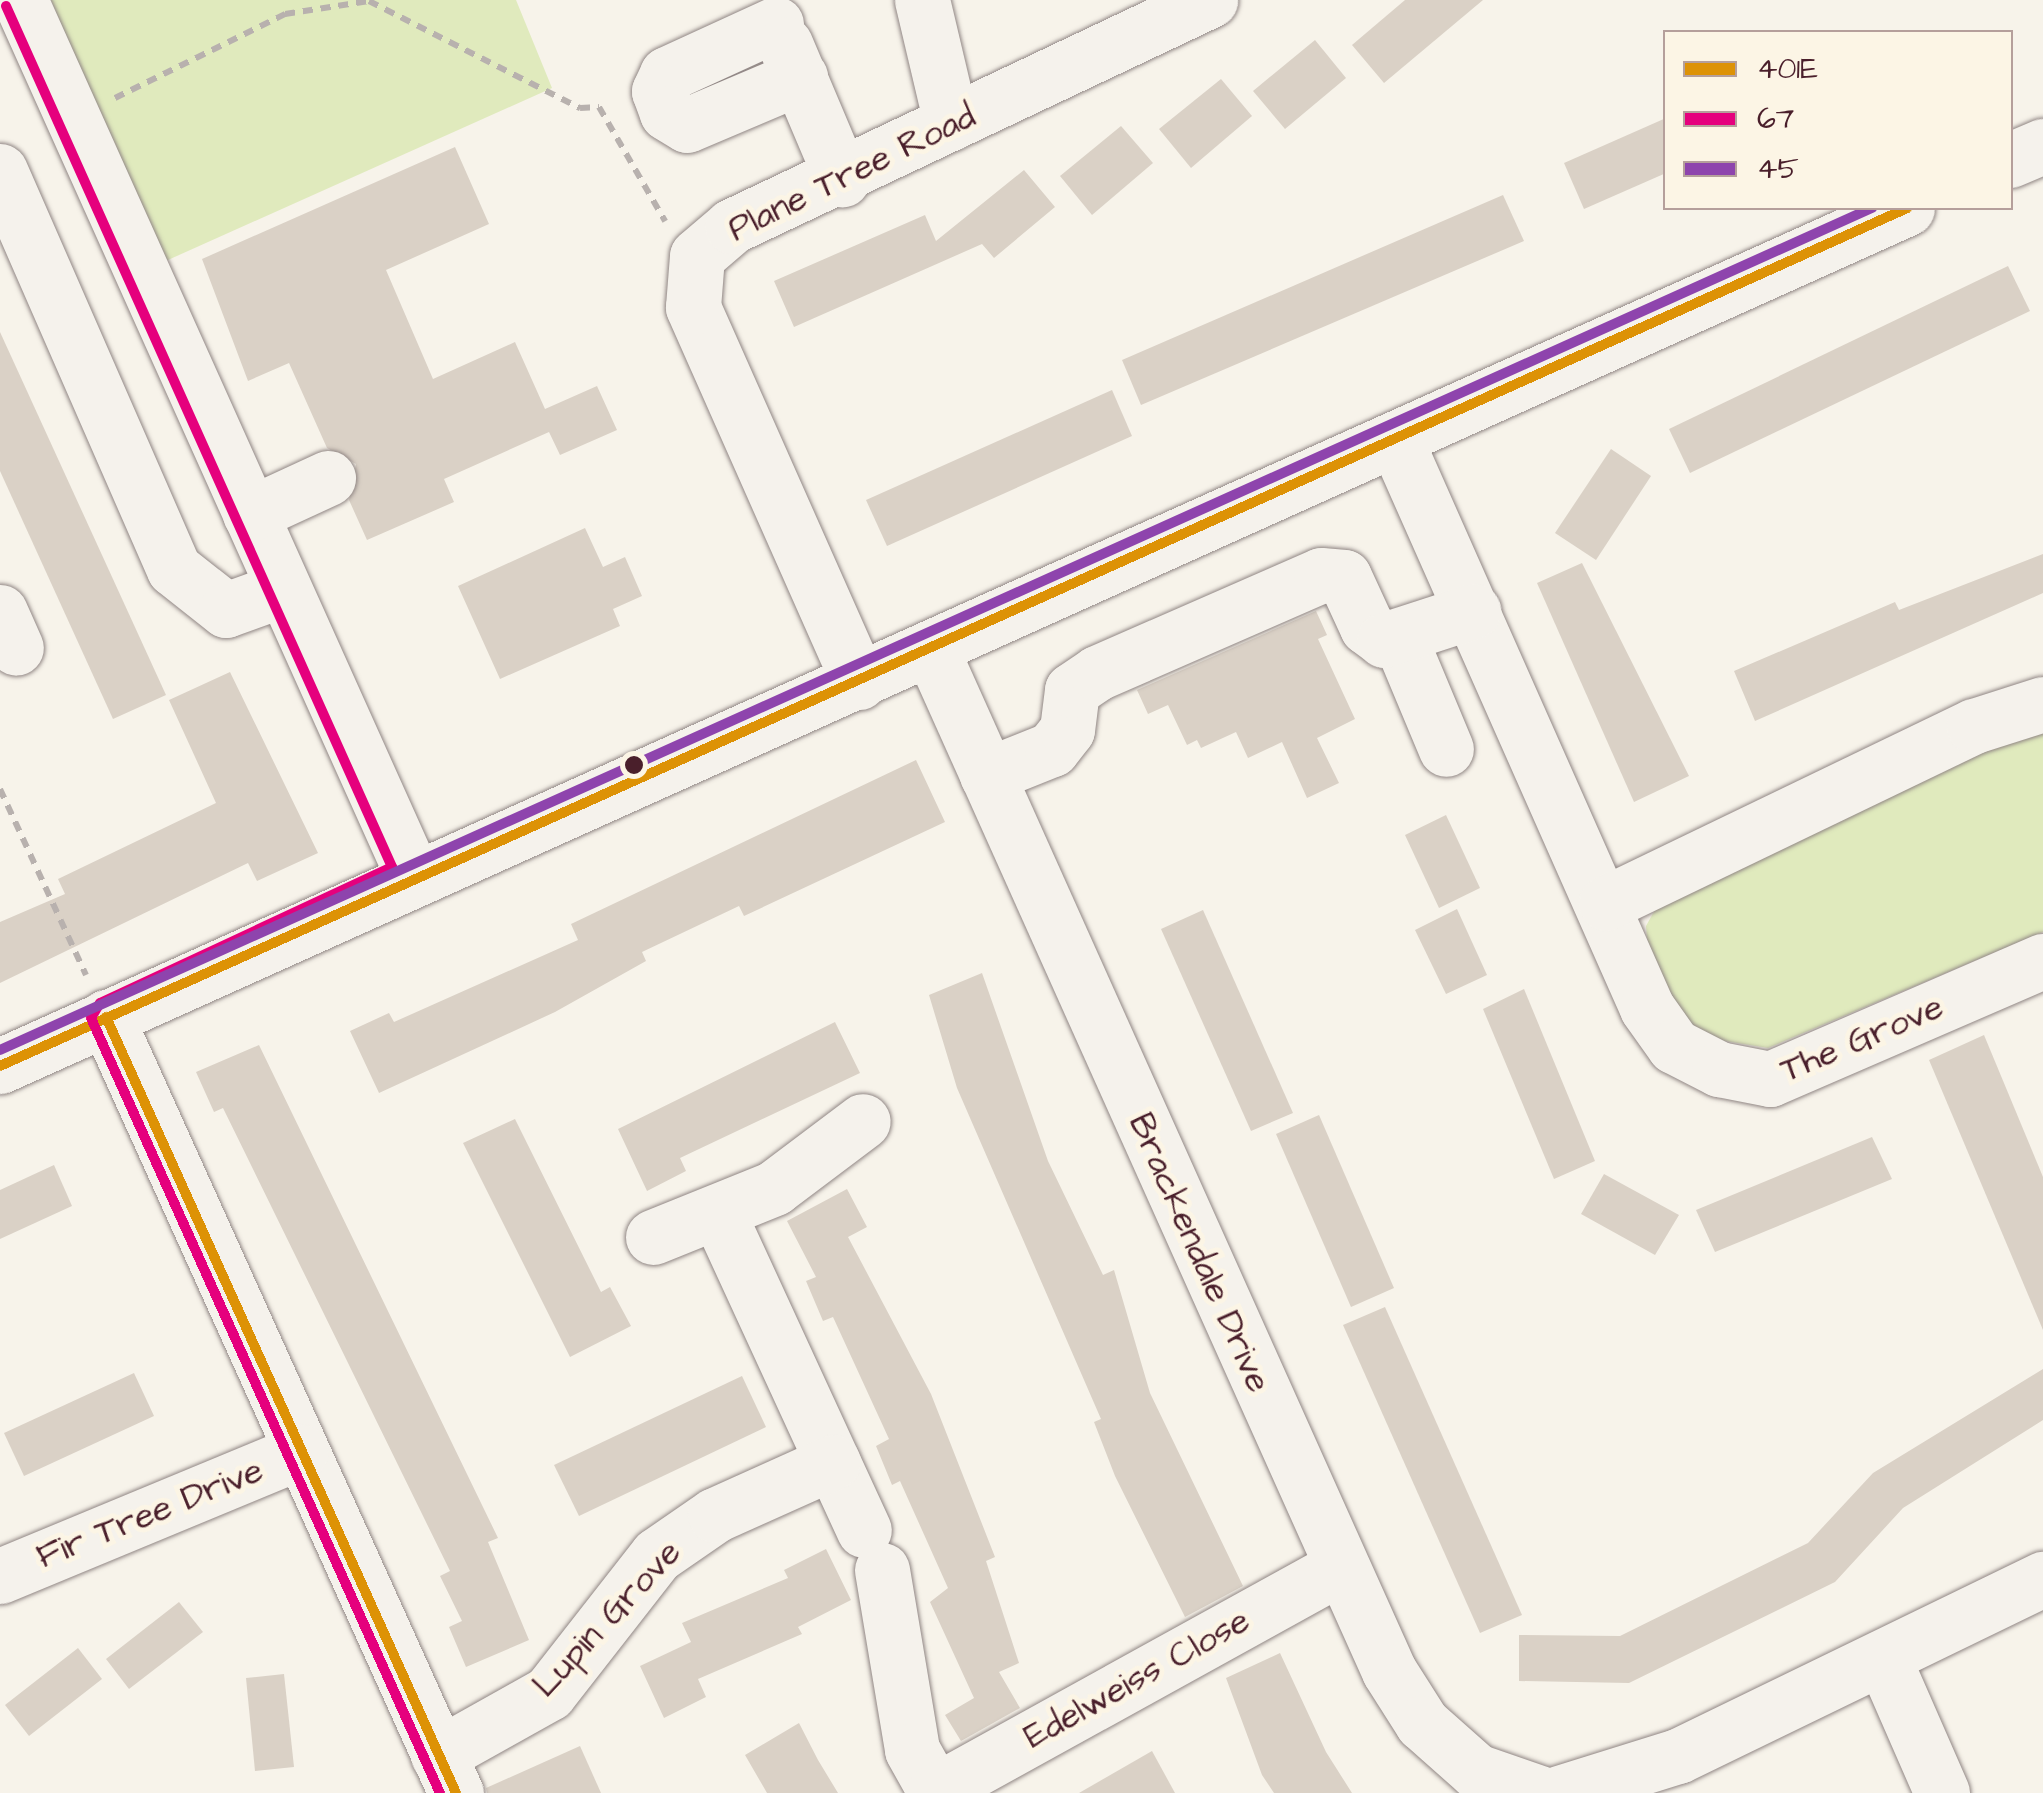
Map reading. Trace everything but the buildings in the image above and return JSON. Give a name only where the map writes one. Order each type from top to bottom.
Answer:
[{"type":"street","points":[[20,0],[21,64],[74,119],[281,590],[412,874]]},
{"type":"street","points":[[922,0],[951,123]]},
{"type":"street","name":"Plane Tree Road","points":[[859,682],[693,307],[697,256],[732,226],[842,179],[1210,0]]},
{"type":"street","points":[[800,78],[687,124],[666,113],[659,91],[667,74],[771,12],[800,78],[842,179]]},
{"type":"street","points":[[2013,159],[2043,146]]},
{"type":"street","points":[[0,171],[174,569],[226,610],[281,590]]},
{"type":"street","points":[[0,1066],[412,874],[859,682],[1903,210]]},
{"type":"street","name":"The Grove","points":[[1396,441],[1606,904],[1647,1008],[1674,1046],[1719,1069],[1770,1079],[2038,975]]},
{"type":"street","points":[[250,514],[328,478]]},
{"type":"street","points":[[988,776],[1052,750],[1067,730],[1072,690],[1097,673],[1321,575],[1344,577],[1367,627],[1400,639],[1473,611]]},
{"type":"street","points":[[1400,639],[1446,749]]},
{"type":"street","name":"Brackendale Drive","points":[[931,649],[1339,1568],[1422,1723],[1476,1771],[1540,1793]]},
{"type":"street","points":[[1606,904],[1974,726],[2043,704]]},
{"type":"street","points":[[106,1017],[447,1774]]},
{"type":"street","points":[[652,1238],[774,1188],[862,1121]]},
{"type":"street","points":[[718,1213],[873,1550],[928,1778]]},
{"type":"street","name":"Fir Tree Drive","points":[[0,1576],[300,1452]]},
{"type":"street","name":"Lupin Grove","points":[[447,1774],[549,1693],[657,1555],[715,1516],[832,1462]]},
{"type":"street","name":"Edelweiss Close","points":[[928,1778],[1339,1568]]},
{"type":"street","points":[[1559,1793],[1678,1756],[1884,1660],[2043,1579]]},
{"type":"street","points":[[1884,1660],[1942,1793]]},
{"type":"path","points":[[74,119],[285,14],[369,1],[580,108],[600,108],[644,198],[697,256]]},
{"type":"path","points":[[0,789],[106,1017]]},
{"type":"green space","points":[[51,0],[516,0],[552,88],[159,264]]},
{"type":"green space","points":[[2043,726],[2043,932],[1768,1048],[1700,1037],[1682,1021],[1648,953],[1646,926],[1662,897]]},
{"type":"transit line","name":"67","points":[[6,6],[392,867],[100,1003],[91,1018],[440,1793]]},
{"type":"transit line","name":"45","points":[[0,1050],[1868,210]]},
{"type":"transit line","name":"401E","points":[[0,1066],[1903,210]]},
{"type":"transit line","name":"401E","points":[[106,1017],[456,1793]]}]
